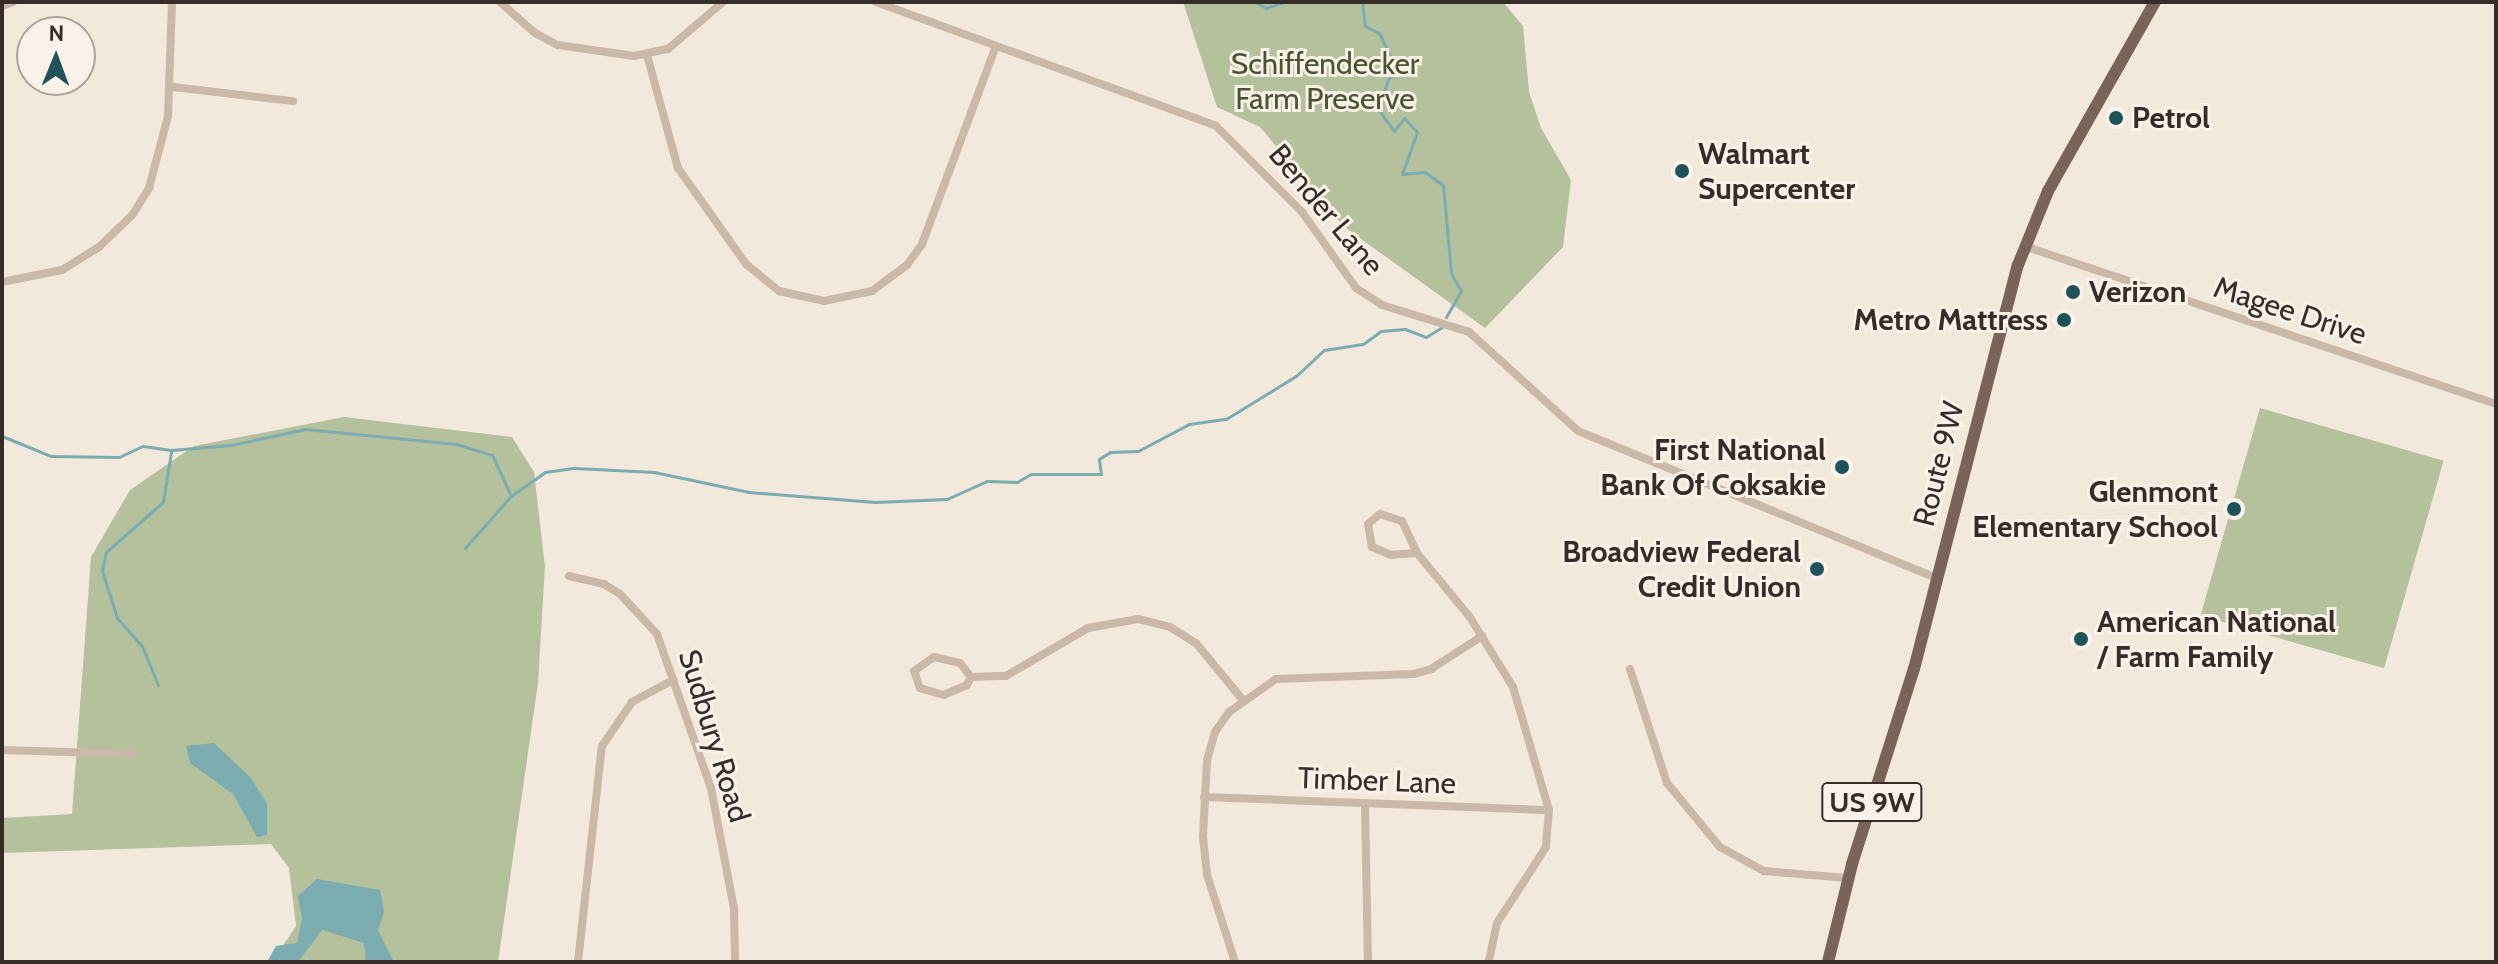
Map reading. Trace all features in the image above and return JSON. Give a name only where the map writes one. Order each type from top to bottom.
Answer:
[{"type":"main road","name":"Route 9W","points":[[1828,962],[1848,878],[1937,578],[2024,246],[2048,191],[2155,2]]},
{"type":"street","points":[[2,6],[13,2]]},
{"type":"street","points":[[2,282],[62,270],[99,247],[133,214],[157,165],[173,87],[172,2]]},
{"type":"street","points":[[500,2],[535,33],[558,45],[647,55],[674,45],[723,2]]},
{"type":"street","name":"Bender Lane","points":[[876,2],[1163,102],[1216,126],[1302,212],[1346,278],[1363,294],[1382,305],[1469,332],[1557,415],[1589,438],[1816,525],[1937,578]]},
{"type":"street","points":[[647,55],[678,168],[746,264],[779,291],[824,301],[872,291],[900,272],[922,244],[996,46]]},
{"type":"street","points":[[173,87],[293,101]]},
{"type":"street","name":"Magee Drive","points":[[2024,246],[2496,404]]},
{"type":"street","points":[[1417,553],[1391,555],[1372,547],[1367,532],[1373,517],[1388,514],[1402,521],[1417,553],[1482,636],[1513,687],[1549,810],[1546,847],[1497,923],[1489,962]]},
{"type":"street","name":"Sudbury Road","points":[[569,576],[604,584],[635,606],[657,634],[711,788],[734,909],[735,962]]},
{"type":"street","points":[[971,677],[1006,676],[1088,628],[1138,619],[1170,627],[1196,643],[1242,699]]},
{"type":"street","points":[[1235,962],[1207,875],[1204,797],[1215,732],[1242,699],[1290,676],[1414,674],[1431,669],[1482,636]]},
{"type":"street","points":[[942,657],[960,663],[971,677],[960,691],[935,695],[920,688],[914,671],[926,659],[942,657]]},
{"type":"street","points":[[1630,669],[1667,783],[1720,847],[1764,871],[1848,878]]},
{"type":"street","points":[[578,962],[602,746],[632,702],[673,680]]},
{"type":"street","points":[[2,750],[133,754]]},
{"type":"street","name":"Timber Lane","points":[[1204,797],[1365,806],[1549,810]]},
{"type":"street","points":[[1365,806],[1368,962]]},
{"type":"green space","name":"Schiffendecker Farm Preserve","points":[[1183,2],[1503,2],[1523,26],[1529,92],[1541,128],[1571,180],[1563,247],[1485,328],[1343,226],[1260,127],[1217,107]]},
{"type":"green space","points":[[2260,408],[2444,461],[2384,668],[2200,616]]},
{"type":"green space","points":[[344,417],[512,437],[534,472],[545,566],[538,683],[498,962],[272,962],[296,926],[289,868],[271,844],[2,853],[2,818],[72,814],[91,557],[130,490],[194,446]]},
{"type":"water","points":[[214,743],[250,777],[267,803],[267,835],[257,837],[233,794],[190,763],[186,746]]},
{"type":"water","points":[[317,879],[380,890],[384,912],[378,930],[394,962],[366,962],[364,943],[322,930],[298,962],[267,962],[276,946],[297,943],[302,918],[298,896]]},
{"type":"waterway","points":[[1256,2],[1266,8],[1283,2]]},
{"type":"waterway","points":[[1362,2],[1365,26],[1379,33],[1398,71],[1388,79],[1378,109],[1394,131],[1404,118],[1417,132],[1402,174],[1425,172],[1443,185],[1451,273],[1461,291],[1446,317]]},
{"type":"waterway","points":[[2,436],[51,456],[119,457],[143,446],[171,450],[231,445],[305,429],[456,444],[492,455],[511,496],[545,472],[575,468],[654,472],[749,492],[875,502],[947,499],[987,481],[1017,482],[1031,474],[1101,474],[1099,459],[1110,452],[1138,451],[1189,424],[1226,419],[1296,376],[1324,350],[1363,344],[1381,331],[1405,329],[1426,337],[1442,327]]},
{"type":"waterway","points":[[158,685],[142,646],[117,618],[102,571],[106,552],[163,502],[171,452]]},
{"type":"waterway","points":[[465,548],[510,497]]},
{"type":"place","name":"Petrol","points":[[2116,118]]},
{"type":"place","name":"Walmart Supercenter","points":[[1682,171]]},
{"type":"place","name":"Verizon","points":[[2073,292]]},
{"type":"place","name":"Metro Mattress","points":[[2064,320]]},
{"type":"place","name":"First National Bank Of Coksakie","points":[[1842,467]]},
{"type":"place","name":"Glenmont Elementary School","points":[[2234,509]]},
{"type":"place","name":"Broadview Federal Credit Union","points":[[1817,569]]},
{"type":"place","name":"American National / Farm Family","points":[[2081,639]]}]
